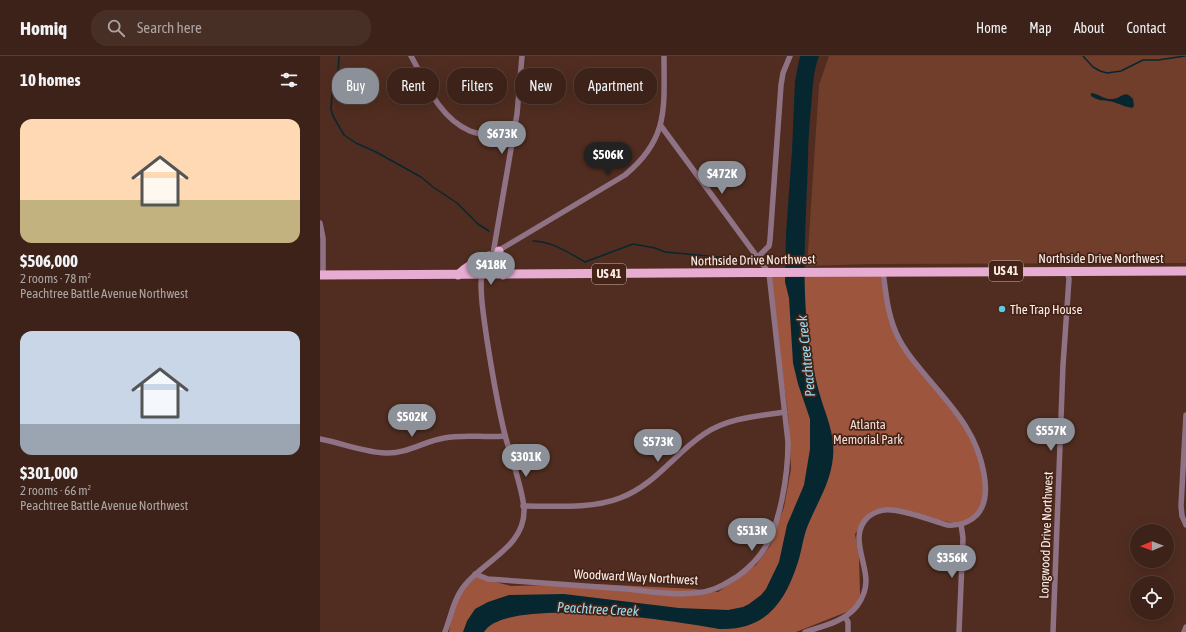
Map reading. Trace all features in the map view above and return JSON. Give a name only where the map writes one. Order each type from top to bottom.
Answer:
[{"type":"main road","points":[[458,275],[483,257],[494,254],[496,262],[503,275]]},
{"type":"main road","name":"Northside Drive Northwest","points":[[321,274],[503,275],[883,271],[1186,271]]},
{"type":"street","points":[[411,56],[439,105],[450,118],[470,130],[513,140]]},
{"type":"street","points":[[494,254],[520,95],[522,56]]},
{"type":"street","points":[[445,632],[458,596],[465,585],[475,574],[516,538],[522,523],[524,506],[505,436],[493,381],[484,324],[482,275],[484,264],[494,254],[625,176],[636,166],[654,143],[661,126],[664,109],[664,56]]},
{"type":"street","points":[[758,257],[769,246],[770,240],[781,85],[783,73],[790,56]]},
{"type":"street","points":[[661,126],[769,273]]},
{"type":"street","points":[[320,223],[323,238],[321,274]]},
{"type":"street","points":[[805,632],[845,617],[858,605],[865,590],[866,575],[860,550],[859,537],[862,525],[870,516],[880,511],[891,510],[947,525],[961,524],[969,521],[975,516],[981,509],[984,501],[985,479],[980,455],[973,437],[963,420],[913,360],[899,339],[892,324],[888,309],[883,271]]},
{"type":"street","name":"Longwood Drive Northwest","points":[[1053,632],[1063,365],[1069,279],[1067,271]]},
{"type":"street","name":"Woodward Way Northwest","points":[[475,574],[488,579],[682,593],[705,592],[723,586],[743,572],[756,560],[767,545],[775,529],[788,468],[788,442],[769,273]]},
{"type":"street","points":[[524,506],[592,504],[620,499],[647,484],[696,439],[713,428],[736,420],[785,412]]},
{"type":"street","points":[[1186,415],[1186,449],[1181,506],[1182,516],[1186,525]]},
{"type":"street","points":[[320,439],[364,450],[388,453],[401,451],[446,438],[505,436]]},
{"type":"street","points":[[959,632],[963,538],[961,524]]},
{"type":"street","points":[[845,617],[848,622],[848,632]]},
{"type":"street","points":[[1184,632],[1186,626]]},
{"type":"shaded area","points":[[829,56],[1186,56],[1186,263],[871,264],[807,266],[819,85]]},
{"type":"green space","name":"Atlanta Memorial Park","points":[[768,271],[811,275],[881,276],[887,311],[900,343],[973,438],[986,470],[981,513],[962,525],[887,508],[868,515],[855,534],[859,557],[860,595],[854,609],[796,632],[449,632],[454,600],[476,577],[511,586],[595,584],[695,589],[718,592],[756,565],[770,546],[784,507],[791,469],[788,413]]},
{"type":"water","name":"Peachtree Creek","points":[[800,56],[819,56],[813,81],[809,136],[805,234],[805,282],[811,356],[833,442],[833,457],[830,475],[806,530],[798,562],[787,590],[771,612],[749,625],[735,628],[719,629],[633,617],[557,613],[524,615],[499,621],[484,632],[463,632],[467,621],[475,609],[488,602],[509,595],[564,594],[679,608],[728,610],[743,607],[749,604],[766,589],[779,562],[787,525],[804,485],[810,449],[810,419],[798,384],[793,363],[789,298],[785,282],[786,233],[795,81]]},
{"type":"water","points":[[1091,93],[1110,99],[1125,94],[1133,99],[1134,106],[1132,108],[1126,107],[1113,102],[1098,99],[1091,96]]},
{"type":"waterway","points":[[339,56],[338,73],[332,94],[331,109],[333,116],[344,135],[356,143],[376,152],[421,177],[457,203],[478,224],[489,231]]},
{"type":"waterway","points":[[1083,56],[1093,67],[1107,73],[1121,71],[1143,60],[1158,60],[1185,56]]},
{"type":"waterway","points":[[533,241],[554,245],[585,262],[633,244],[655,248],[665,252],[731,258],[750,258]]},
{"type":"waterway","points":[[776,258],[786,258]]},
{"type":"place","name":"The Trap House","points":[[1002,309]]}]
